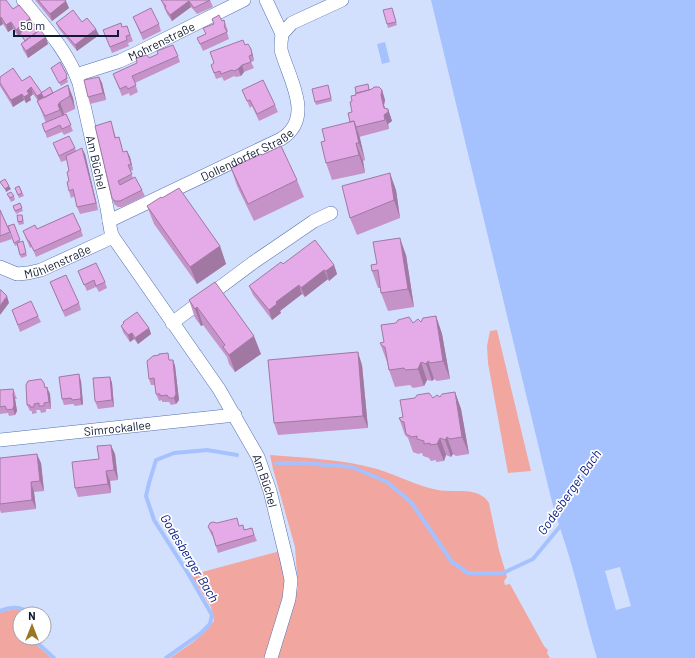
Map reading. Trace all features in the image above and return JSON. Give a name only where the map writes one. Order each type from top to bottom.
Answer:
[{"type":"street","name":"Am Büchel","points":[[24,0],[67,56],[76,75],[113,237],[219,389],[258,457],[290,570],[291,580],[289,599],[271,658]]},
{"type":"street","name":"Mohrenstraße","points":[[76,75],[120,61],[244,0]]},
{"type":"street","name":"Dollendorfer Straße","points":[[109,221],[281,139],[291,132],[296,122],[299,104],[281,50],[280,43],[282,34],[266,0]]},
{"type":"street","points":[[282,34],[292,23],[342,0]]},
{"type":"street","points":[[172,323],[254,262],[314,221],[331,213]]},
{"type":"street","name":"Mühlenstraße","points":[[0,267],[17,274],[41,270],[113,237]]},
{"type":"street","name":"Simrockallee","points":[[0,440],[235,415]]},
{"type":"shaded area","points":[[497,330],[531,471],[508,473],[488,363],[487,346],[490,331]]},
{"type":"shaded area","points":[[270,455],[324,459],[350,463],[385,471],[430,488],[444,491],[473,492],[485,498],[489,503],[499,550],[507,577],[504,581],[505,585],[510,584],[544,646],[548,650],[547,653],[550,658],[276,658],[298,588],[295,547]]},
{"type":"shaded area","points":[[284,550],[288,585],[265,658],[170,658],[199,637],[214,621],[211,607],[191,575]]},
{"type":"shaded area","points":[[12,610],[12,646],[38,646],[51,658],[0,658],[0,613]]},
{"type":"water","points":[[431,0],[695,0],[695,658],[597,658],[572,566],[550,494]]},
{"type":"water","points":[[385,42],[390,62],[382,64],[377,44]]},
{"type":"pier","points":[[620,567],[631,606],[616,610],[605,571]]},
{"type":"building","points":[[0,0],[6,0],[13,9],[19,5],[30,18],[16,30],[11,22],[6,25],[1,17],[0,18]]},
{"type":"building","points":[[38,0],[65,0],[66,1],[50,14]]},
{"type":"building","points":[[161,0],[210,0],[194,8],[189,1],[170,15],[165,8],[166,6]]},
{"type":"building","points":[[151,8],[159,24],[141,33],[133,17]]},
{"type":"building","points":[[392,8],[396,22],[387,24],[383,10]]},
{"type":"building","points":[[73,10],[82,22],[87,18],[96,29],[75,45],[56,23]]},
{"type":"building","points":[[219,15],[222,21],[224,20],[224,26],[227,32],[200,44],[197,38],[206,34],[203,28],[214,24],[212,19]]},
{"type":"building","points":[[121,23],[122,27],[127,26],[130,35],[126,36],[127,40],[110,47],[103,30]]},
{"type":"building","points":[[34,24],[39,30],[25,41],[20,33]]},
{"type":"building","points":[[40,30],[46,37],[26,51],[21,44]]},
{"type":"building","points":[[243,40],[245,45],[248,44],[251,49],[252,55],[249,56],[251,62],[242,65],[234,71],[232,70],[221,74],[220,71],[214,73],[211,65],[214,63],[210,52]]},
{"type":"building","points":[[173,45],[178,56],[132,76],[136,85],[128,89],[126,86],[120,89],[113,74],[137,63],[136,58],[147,55],[149,58],[158,54],[157,51]]},
{"type":"building","points":[[60,62],[67,75],[67,78],[59,83],[51,68]]},
{"type":"building","points":[[13,68],[22,81],[30,76],[42,93],[37,96],[31,87],[27,91],[29,94],[24,97],[22,94],[11,100],[0,83],[0,77]]},
{"type":"building","points":[[99,77],[103,93],[88,97],[84,80]]},
{"type":"building","points":[[263,80],[275,105],[257,114],[250,100],[247,101],[242,90]]},
{"type":"building","points":[[368,84],[369,90],[356,93],[355,87]]},
{"type":"building","points":[[68,85],[70,96],[60,102],[58,105],[60,110],[45,116],[37,101]]},
{"type":"building","points":[[328,85],[331,98],[315,102],[312,89]]},
{"type":"building","points":[[50,87],[53,93],[44,98],[41,93]]},
{"type":"building","points":[[374,87],[379,87],[382,90],[381,95],[384,108],[388,109],[388,112],[384,115],[385,120],[356,127],[354,121],[350,122],[348,113],[352,112],[350,102],[352,101],[351,96]]},
{"type":"building","points":[[66,114],[71,125],[62,129],[60,125],[45,132],[42,124]]},
{"type":"building","points":[[111,121],[115,138],[119,137],[123,152],[127,151],[131,164],[128,165],[132,174],[118,181],[120,185],[135,177],[142,190],[120,201],[115,201],[112,198],[95,126]]},
{"type":"building","points":[[354,121],[359,143],[356,143],[359,155],[326,163],[321,142],[325,141],[322,129]]},
{"type":"building","points":[[69,136],[75,148],[59,156],[53,143]]},
{"type":"building","points":[[281,146],[297,180],[248,204],[231,168]]},
{"type":"building","points":[[82,148],[96,203],[77,207],[73,189],[69,191],[67,182],[69,181],[67,172],[69,171],[66,156]]},
{"type":"building","points":[[390,173],[394,200],[350,218],[342,186]]},
{"type":"building","points":[[5,179],[9,186],[5,189],[0,182]]},
{"type":"building","points":[[19,186],[22,193],[18,195],[15,188]]},
{"type":"building","points":[[179,188],[220,246],[190,267],[147,206]]},
{"type":"building","points":[[11,192],[14,196],[10,198],[7,194]]},
{"type":"building","points":[[20,203],[22,208],[15,211],[13,206]]},
{"type":"building","points":[[0,210],[10,232],[0,236]]},
{"type":"building","points":[[73,213],[81,230],[34,251],[23,231],[35,225],[37,229]]},
{"type":"building","points":[[17,215],[22,215],[23,221],[18,222]]},
{"type":"building","points":[[14,224],[20,240],[14,243],[8,226]]},
{"type":"building","points":[[400,238],[408,289],[381,293],[378,270],[372,271],[371,265],[377,264],[373,242]]},
{"type":"building","points":[[315,240],[334,265],[326,271],[324,270],[301,288],[299,285],[276,302],[277,304],[269,310],[249,286],[281,262],[283,264]]},
{"type":"building","points":[[23,241],[26,253],[20,255],[17,243]]},
{"type":"building","points":[[96,263],[105,282],[96,286],[94,280],[84,285],[78,271]]},
{"type":"building","points":[[66,275],[79,303],[63,311],[50,282]]},
{"type":"building","points":[[215,282],[254,336],[229,355],[223,347],[225,345],[197,307],[195,309],[189,300]]},
{"type":"building","points":[[0,290],[7,296],[0,306]]},
{"type":"building","points":[[31,301],[38,316],[18,325],[12,310]]},
{"type":"building","points":[[137,312],[149,328],[135,338],[132,333],[128,335],[121,326],[124,323],[123,322]]},
{"type":"building","points":[[436,316],[443,361],[431,363],[428,361],[426,364],[421,362],[418,369],[406,370],[404,368],[389,370],[385,347],[380,343],[384,342],[381,325],[396,323],[398,320],[409,317],[413,323],[418,319],[421,322],[423,318]]},
{"type":"building","points":[[358,352],[363,416],[274,423],[268,360]]},
{"type":"building","points":[[168,353],[169,360],[173,360],[176,394],[174,398],[169,398],[167,395],[160,396],[160,394],[156,394],[154,378],[149,379],[147,361],[153,356]]},
{"type":"building","points":[[79,374],[80,399],[62,399],[59,377]]},
{"type":"building","points":[[110,377],[112,400],[96,402],[93,378]]},
{"type":"building","points":[[41,379],[45,388],[47,387],[49,402],[44,403],[44,406],[39,406],[39,403],[34,404],[34,407],[30,407],[30,405],[27,405],[26,385],[28,381]]},
{"type":"building","points":[[13,389],[13,409],[7,410],[5,406],[0,407],[0,390]]},
{"type":"building","points":[[455,392],[462,437],[450,439],[447,437],[445,440],[440,438],[437,444],[430,445],[430,443],[424,444],[424,441],[417,439],[417,436],[412,437],[406,434],[404,422],[399,418],[403,417],[400,400],[415,398],[417,395],[429,393],[433,398],[437,395],[440,397],[442,394]]},
{"type":"building","points":[[111,445],[114,470],[106,471],[108,484],[75,488],[72,462],[99,459],[97,446]]},
{"type":"building","points":[[37,454],[40,481],[31,482],[32,500],[0,504],[0,458]]},
{"type":"building","points":[[237,518],[239,526],[243,525],[244,530],[252,528],[254,535],[216,546],[212,532],[208,527],[210,523],[217,523]]},
{"type":"waterway","name":"Godesberger Bach","points":[[166,658],[200,634],[210,624],[212,615],[189,575],[154,520],[146,496],[156,460],[174,453],[207,450],[237,455]]},
{"type":"waterway","name":"Godesberger Bach","points":[[276,463],[303,463],[352,467],[387,482],[411,502],[452,562],[468,573],[503,573],[533,559],[562,524]]},
{"type":"waterway","name":"Godesberger Bach","points":[[0,611],[12,608]]},
{"type":"waterway","name":"Godesberger Bach","points":[[41,646],[54,658]]}]
